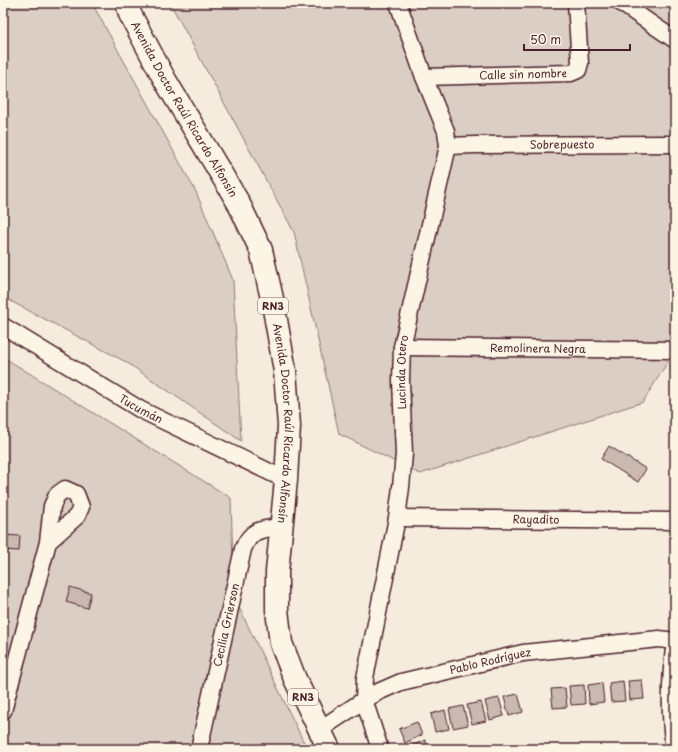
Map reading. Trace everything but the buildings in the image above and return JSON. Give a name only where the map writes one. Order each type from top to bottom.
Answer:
[{"type":"main road","name":"Avenida Doctor Raúl Ricardo Alfonsín","points":[[127,3],[130,14],[166,80],[238,202],[261,250],[273,303],[285,371],[289,426],[286,480],[277,572],[277,610],[281,644],[295,679],[329,749]]},
{"type":"street","name":"Lucinda Otero","points":[[380,749],[364,700],[365,678],[402,487],[404,454],[401,381],[402,347],[448,146],[446,131],[424,77],[398,3]]},
{"type":"street","name":"Calle sin nombre","points":[[424,77],[572,73],[578,70],[580,62],[576,3]]},
{"type":"street","points":[[621,3],[675,40]]},
{"type":"street","name":"Sobrepuesto","points":[[448,146],[675,144]]},
{"type":"street","name":"Tucumán","points":[[3,326],[141,410],[286,480]]},
{"type":"street","name":"Remolinera Negra","points":[[402,347],[675,350]]},
{"type":"street","name":"Rayadito","points":[[397,518],[675,521]]},
{"type":"street","name":"Cecilia Grierson","points":[[199,749],[243,549],[252,533],[266,528],[281,527]]},
{"type":"street","points":[[3,712],[48,542]]},
{"type":"street","name":"Pablo Rodríguez","points":[[319,730],[364,700],[401,682],[523,653],[659,640],[675,641]]},
{"type":"street","points":[[674,749],[670,724],[670,689],[675,641]]},
{"type":"shaded area","points":[[3,3],[92,3],[196,192],[233,280],[241,441],[126,362],[3,297]]},
{"type":"shaded area","points":[[170,3],[675,3],[675,350],[643,402],[420,474],[339,434],[294,232]]},
{"type":"shaded area","points":[[3,357],[231,498],[234,597],[307,749],[3,749]]}]
